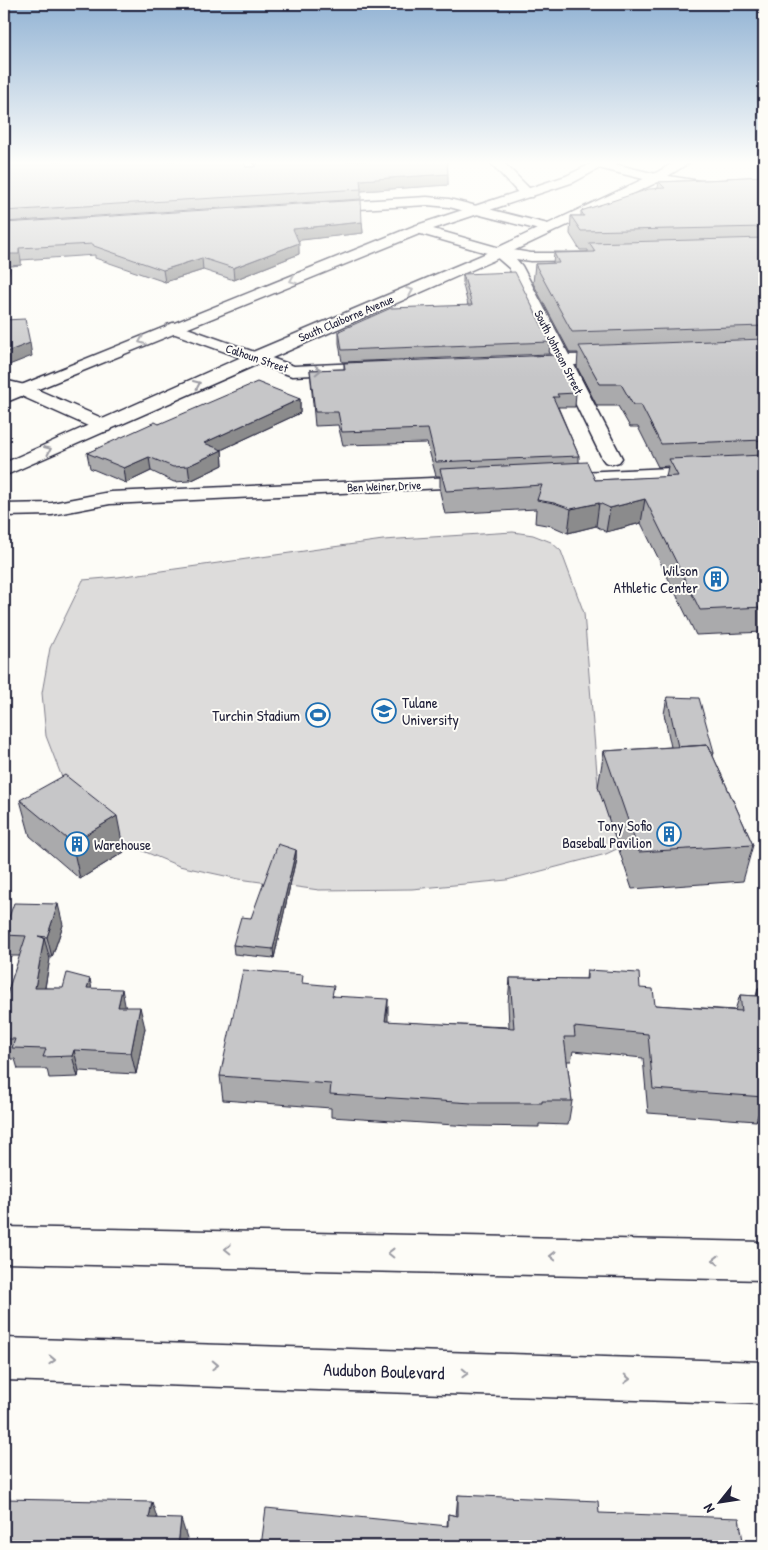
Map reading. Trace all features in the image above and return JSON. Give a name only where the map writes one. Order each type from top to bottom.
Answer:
[{"type":"street","points":[[4,398],[411,233]]},
{"type":"street","points":[[431,233],[500,252],[531,257],[606,255]]},
{"type":"street","name":"South Claiborne Avenue","points":[[4,470],[254,358],[500,252],[537,233]]},
{"type":"street","name":"South Johnson Street","points":[[500,252],[515,266],[612,458]]},
{"type":"street","name":"Calhoun Street","points":[[174,328],[292,371],[399,367]]},
{"type":"street","points":[[506,363],[631,358]]},
{"type":"street","points":[[4,385],[23,390],[104,426]]},
{"type":"street","points":[[536,480],[764,470]]},
{"type":"street","name":"Ben Weiner Drive","points":[[4,510],[52,509],[110,498],[496,482]]},
{"type":"street","points":[[4,1245],[764,1261]]},
{"type":"street","name":"Audubon Boulevard","points":[[4,1359],[764,1383]]},
{"type":"shaded area","name":"Turchin Stadium","points":[[513,532],[533,535],[551,542],[561,551],[584,613],[598,785],[619,848],[606,854],[507,880],[412,889],[319,890],[239,879],[179,866],[131,846],[92,820],[63,780],[46,736],[42,693],[50,648],[83,580],[118,577],[383,540]]},
{"type":"building","points":[[4,233],[295,233],[299,243],[233,268],[202,258],[163,270],[94,246],[93,244],[19,248],[19,254],[8,254],[4,275]]},
{"type":"building","points":[[764,238],[764,326],[572,332],[535,264],[559,263],[554,253],[595,252],[589,243]]},
{"type":"building","points":[[515,272],[550,342],[342,350],[339,331],[391,308],[472,305],[463,274]]},
{"type":"building","points":[[25,319],[30,343],[4,353],[4,320]]},
{"type":"building","points":[[764,339],[764,440],[661,444],[641,405],[633,405],[621,384],[600,384],[579,346]]},
{"type":"building","points":[[557,355],[576,393],[557,394],[559,397],[553,397],[579,456],[436,462],[428,429],[342,432],[338,412],[315,412],[310,370],[345,369],[344,363]]},
{"type":"building","points":[[257,382],[300,399],[204,443],[222,450],[188,466],[173,467],[149,457],[124,468],[87,453],[155,422],[159,424]]},
{"type":"building","points":[[764,455],[764,607],[700,610],[645,499],[610,508],[599,503],[571,509],[537,500],[542,485],[446,491],[440,469],[587,462],[595,480],[678,476],[669,459]]},
{"type":"building","points":[[667,697],[699,698],[714,752],[711,752],[708,745],[678,747]]},
{"type":"building","points":[[708,745],[753,845],[639,852],[604,751]]},
{"type":"building","points":[[65,775],[117,816],[72,843],[20,800]]},
{"type":"building","points":[[278,844],[296,850],[273,949],[233,945],[241,917],[251,918]]},
{"type":"building","points":[[14,903],[58,904],[47,937],[38,936],[44,938],[35,988],[63,988],[67,973],[90,979],[87,988],[122,989],[118,1007],[140,1007],[131,1053],[74,1050],[72,1056],[43,1057],[46,1049],[12,1048],[15,1039],[4,1039],[4,994],[7,994],[26,936],[4,935]]},
{"type":"building","points":[[243,970],[303,975],[302,983],[334,986],[332,996],[388,999],[385,1021],[514,1028],[510,978],[587,979],[587,970],[639,973],[640,988],[653,989],[655,1005],[742,1011],[740,995],[758,996],[758,989],[764,989],[764,1097],[653,1089],[648,1034],[574,1027],[575,1037],[564,1037],[572,1101],[472,1103],[330,1094],[331,1084],[220,1076]]},
{"type":"building","points":[[458,1495],[598,1501],[599,1513],[739,1518],[744,1546],[261,1546],[266,1508],[448,1526],[448,1514],[458,1516]]},
{"type":"building","points":[[4,1499],[152,1502],[149,1518],[181,1519],[178,1546],[4,1546]]},
{"type":"place","name":"Wilson Athletic Center","points":[[716,579]]},
{"type":"place","name":"Tulane University","points":[[384,711]]},
{"type":"place","name":"Turchin Stadium","points":[[318,715]]},
{"type":"place","name":"Tony Sofio Baseball Pavilion","points":[[669,834]]},
{"type":"place","name":"Warehouse","points":[[77,844]]}]
